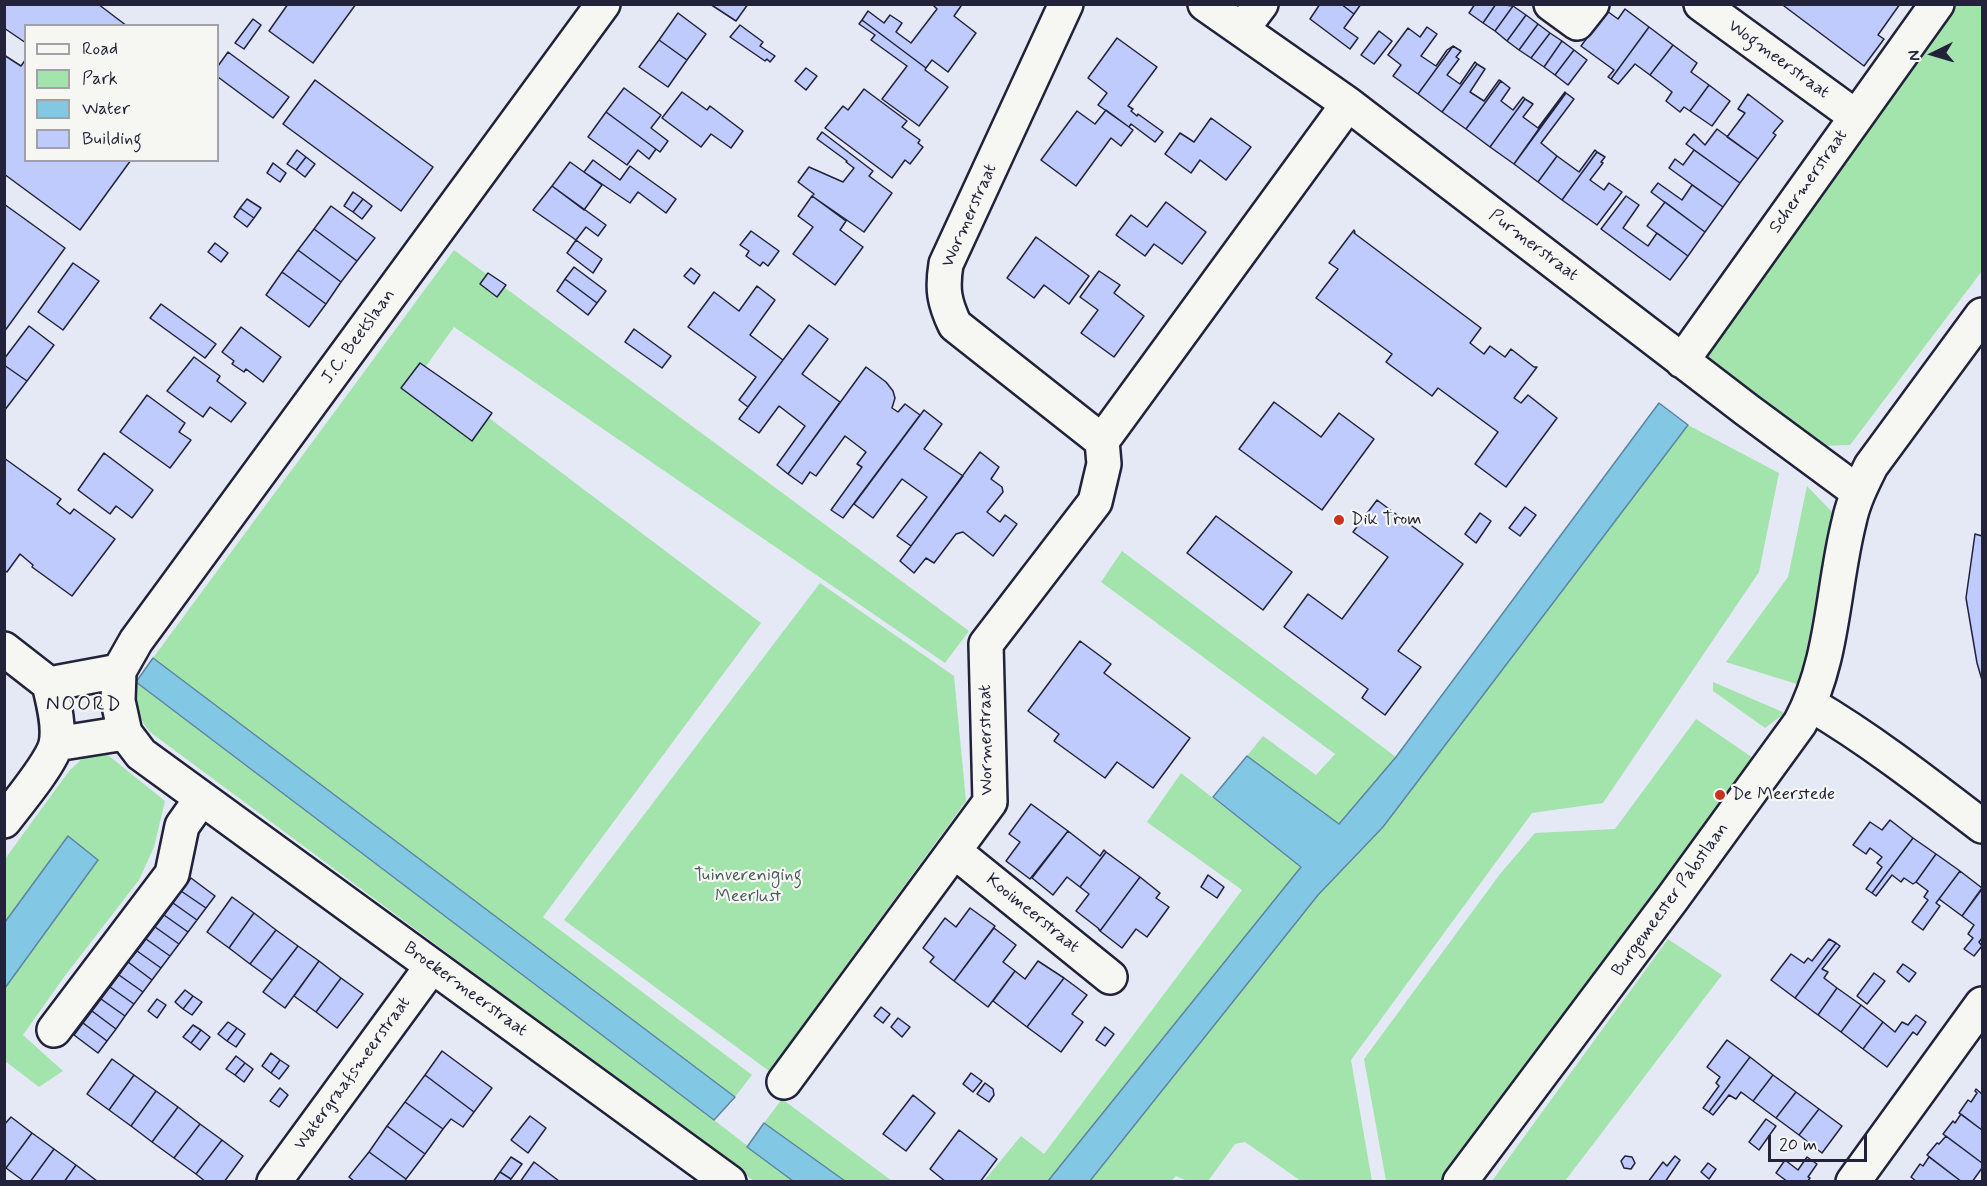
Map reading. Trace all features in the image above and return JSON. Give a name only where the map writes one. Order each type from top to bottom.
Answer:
[{"type":"street","name":"J.C. Beetslaan","points":[[119,671],[136,641],[603,4]]},
{"type":"street","name":"Wormerstraat","points":[[783,1082],[990,802],[986,644],[1095,502],[1104,464],[1102,441],[955,325],[947,307],[943,286],[946,264],[1066,4]]},
{"type":"street","name":"Purmerstraat","points":[[1205,4],[1252,17],[1348,104],[1858,492]]},
{"type":"street","points":[[1551,4],[1578,24],[1592,4]]},
{"type":"street","name":"Wogmeerstraat","points":[[1701,4],[1855,116]]},
{"type":"street","name":"Schermerstraat","points":[[1682,360],[1937,4]]},
{"type":"street","points":[[1102,441],[1348,104]]},
{"type":"street","name":"Burgemeester Pabstlaan","points":[[1460,1182],[1672,899],[1800,723],[1810,704],[1822,670],[1849,521],[1858,492],[1871,466],[1983,315]]},
{"type":"street","points":[[4,649],[49,684],[56,712],[56,744],[42,770],[4,821]]},
{"type":"street","points":[[49,684],[119,671],[118,701],[125,733],[56,744]]},
{"type":"street","points":[[1810,704],[1845,724],[1983,826]]},
{"type":"street","name":"Broekermeerstraat","points":[[125,733],[141,754],[201,799],[729,1182]]},
{"type":"street","points":[[54,1030],[172,874],[182,826],[201,799]]},
{"type":"street","name":"Kooimeerstraat","points":[[954,851],[1110,977]]},
{"type":"street","name":"Watergraafsmeerstraat","points":[[274,1182],[432,966]]},
{"type":"street","points":[[1853,1182],[1983,1004]]},
{"type":"green space","points":[[1957,5],[1982,5],[1982,271],[1850,445],[1819,446],[1698,355]]},
{"type":"green space","points":[[454,250],[969,631],[945,663],[454,327],[424,369],[761,623],[543,917],[752,1075],[735,1097],[153,658]]},
{"type":"green space","points":[[1688,425],[1779,473],[1759,572],[1603,803],[1532,813],[1351,1060],[1372,1181],[1301,1181],[1245,1142],[1235,1144],[1208,1181],[1187,1181],[1176,1176],[1171,1181],[1090,1182],[1318,895],[1383,827]]},
{"type":"green space","points":[[1807,486],[1832,512],[1800,685],[1726,662],[1788,577]]},
{"type":"green space","points":[[1122,551],[1396,757],[1339,825],[1247,756],[1263,736],[1316,775],[1335,754],[1101,582]]},
{"type":"green space","name":"Tuinvereniging Meerlust","points":[[820,583],[954,676],[966,801],[769,1071],[564,920]]},
{"type":"green space","points":[[136,682],[793,1181],[754,1181],[150,732],[137,709]]},
{"type":"green space","points":[[1713,682],[1785,713],[1765,728],[1713,691]]},
{"type":"green space","points":[[1696,719],[1759,762],[1447,1181],[1386,1181],[1364,1059],[1500,874],[1535,833],[1615,829]]},
{"type":"green space","points":[[103,751],[165,801],[154,847],[139,880],[64,977],[23,1035],[63,1071],[39,1087],[5,1061],[5,988],[98,860],[67,837],[5,922],[5,859],[69,771],[86,755]]},
{"type":"green space","points":[[1181,773],[1301,867],[1048,1181],[983,1182],[1021,1136],[1044,1154],[1242,890],[1147,822]]},
{"type":"green space","points":[[1668,939],[1722,975],[1565,1181],[1492,1181]]},
{"type":"green space","points":[[782,1099],[892,1181],[845,1181],[764,1123]]},
{"type":"water","points":[[1659,403],[1688,425],[1383,827],[1318,895],[1090,1181],[1048,1181],[1301,867],[1213,797],[1247,756],[1339,824],[1396,757]]},
{"type":"water","points":[[153,658],[735,1097],[714,1120],[136,682]]},
{"type":"water","points":[[68,836],[98,860],[5,988],[5,922]]},
{"type":"water","points":[[764,1123],[845,1181],[793,1181],[747,1147]]},
{"type":"building","points":[[4,4],[98,4],[124,24],[24,24],[24,42],[4,28]]},
{"type":"building","points":[[288,4],[356,4],[313,63],[269,31]]},
{"type":"building","points":[[710,4],[748,4],[736,21]]},
{"type":"building","points":[[932,4],[959,4],[961,6],[954,16],[976,33],[948,72],[932,60],[926,68],[862,20],[868,11],[884,23],[890,15],[902,23],[896,32],[911,43],[937,9]]},
{"type":"building","points":[[1320,4],[1341,4],[1354,14],[1344,28],[1358,38],[1350,49],[1310,19]]},
{"type":"building","points":[[1341,4],[1361,4],[1354,14]]},
{"type":"building","points":[[1475,4],[1496,4],[1483,23],[1469,13]]},
{"type":"building","points":[[1496,4],[1513,6],[1495,31],[1483,23]]},
{"type":"building","points":[[1785,4],[1900,4],[1878,35],[1884,39],[1864,66],[1784,6]]},
{"type":"building","points":[[1513,6],[1526,15],[1507,41],[1495,31]]},
{"type":"building","points":[[1625,9],[1649,27],[1611,79],[1608,77],[1614,70],[1581,46],[1607,11],[1618,19]]},
{"type":"building","points":[[678,13],[706,34],[687,60],[659,40]]},
{"type":"building","points":[[1526,15],[1538,24],[1519,50],[1507,41]]},
{"type":"building","points":[[253,19],[261,25],[244,49],[235,43]]},
{"type":"building","points":[[862,20],[948,87],[919,126],[882,99],[907,66],[871,40],[875,35],[859,24]]},
{"type":"building","points":[[1538,24],[1550,33],[1531,58],[1519,50]]},
{"type":"building","points":[[740,25],[763,42],[760,46],[775,56],[770,62],[767,59],[765,61],[730,37]]},
{"type":"building","points":[[1427,27],[1437,34],[1421,56],[1436,66],[1447,50],[1453,46],[1418,94],[1393,76],[1401,65],[1388,55],[1408,28],[1420,37]]},
{"type":"building","points":[[1649,27],[1673,45],[1650,75],[1635,64],[1618,84],[1611,79]]},
{"type":"building","points":[[1379,31],[1392,41],[1374,64],[1361,55]]},
{"type":"building","points":[[1550,33],[1562,41],[1544,67],[1531,58]]},
{"type":"building","points":[[1117,38],[1157,67],[1128,106],[1137,116],[1138,114],[1163,132],[1155,142],[1131,124],[1129,127],[1098,105],[1107,93],[1088,78]]},
{"type":"building","points":[[659,40],[687,60],[668,87],[639,67]]},
{"type":"building","points":[[1562,41],[1574,50],[1555,75],[1544,67]]},
{"type":"building","points":[[1673,45],[1697,63],[1691,72],[1709,85],[1690,111],[1684,107],[1680,112],[1666,101],[1672,92],[1650,75]]},
{"type":"building","points":[[1453,46],[1461,51],[1456,57],[1459,59],[1447,75],[1460,84],[1475,62],[1477,64],[1442,112],[1418,94]]},
{"type":"building","points":[[1574,50],[1587,60],[1568,85],[1555,75]]},
{"type":"building","points":[[228,52],[289,97],[273,118],[219,78],[219,65]]},
{"type":"building","points":[[4,55],[21,66],[24,62],[24,162],[130,162],[80,230],[4,174]]},
{"type":"building","points":[[1477,64],[1485,69],[1470,92],[1484,101],[1499,80],[1501,81],[1466,129],[1442,112]]},
{"type":"building","points":[[806,68],[817,76],[806,90],[795,81]]},
{"type":"building","points":[[315,80],[433,167],[401,211],[283,124]]},
{"type":"building","points":[[1501,81],[1510,88],[1501,101],[1513,110],[1523,97],[1525,99],[1490,147],[1466,129]]},
{"type":"building","points":[[1709,85],[1730,101],[1712,126],[1690,111]]},
{"type":"building","points":[[624,88],[661,115],[651,128],[668,141],[660,152],[606,112]]},
{"type":"building","points":[[864,89],[907,121],[902,127],[920,140],[918,143],[923,147],[910,164],[905,160],[892,178],[825,128],[843,106],[848,110]]},
{"type":"building","points":[[682,92],[707,110],[710,106],[743,131],[731,148],[711,134],[701,147],[662,118]]},
{"type":"building","points":[[1565,92],[1514,164],[1490,147],[1525,99],[1533,104],[1523,117],[1538,128]]},
{"type":"building","points":[[1566,93],[1574,99],[1541,143],[1557,156],[1538,182],[1514,164]]},
{"type":"building","points":[[1748,94],[1783,121],[1773,133],[1776,135],[1758,159],[1727,137],[1745,113],[1738,109]]},
{"type":"building","points":[[1106,110],[1133,130],[1121,146],[1111,138],[1076,186],[1041,160],[1077,111],[1095,124]]},
{"type":"building","points":[[606,112],[656,149],[649,159],[638,150],[627,165],[588,137]]},
{"type":"building","points":[[1211,118],[1251,147],[1226,180],[1200,160],[1191,173],[1165,154],[1180,133],[1194,142]]},
{"type":"building","points":[[1717,129],[1758,159],[1740,183],[1686,144],[1694,134],[1705,145]]},
{"type":"building","points":[[822,132],[873,171],[869,176],[892,193],[864,232],[812,196],[814,194],[798,182],[809,167],[843,182],[854,168],[817,139]]},
{"type":"building","points":[[297,150],[306,157],[296,170],[287,164]]},
{"type":"building","points":[[1595,150],[1597,152],[1562,200],[1538,182],[1557,156],[1579,172]]},
{"type":"building","points":[[1694,150],[1740,183],[1723,207],[1669,168],[1675,159],[1683,165]]},
{"type":"building","points":[[1597,152],[1605,157],[1590,180],[1604,190],[1609,183],[1622,192],[1597,225],[1562,200]]},
{"type":"building","points":[[306,157],[315,164],[305,177],[296,170]]},
{"type":"building","points":[[593,160],[620,180],[630,166],[676,199],[666,213],[638,192],[630,203],[584,172]]},
{"type":"building","points":[[570,162],[602,185],[584,210],[552,186]]},
{"type":"building","points":[[273,163],[286,173],[280,182],[267,173]]},
{"type":"building","points":[[1658,183],[1682,200],[1692,185],[1723,207],[1705,232],[1651,192]]},
{"type":"building","points":[[552,186],[606,225],[598,236],[586,227],[576,240],[533,210]]},
{"type":"building","points":[[353,192],[363,199],[353,212],[344,206]]},
{"type":"building","points":[[812,196],[846,221],[840,230],[863,247],[835,285],[793,254],[813,227],[798,216]]},
{"type":"building","points":[[1626,196],[1639,205],[1623,228],[1648,246],[1657,233],[1688,256],[1670,280],[1601,229]]},
{"type":"building","points":[[247,199],[261,208],[254,218],[240,208]]},
{"type":"building","points":[[363,199],[372,206],[362,219],[353,212]]},
{"type":"building","points":[[1166,202],[1206,232],[1182,264],[1154,244],[1145,256],[1116,235],[1131,215],[1147,227]]},
{"type":"building","points":[[1665,202],[1705,232],[1688,256],[1647,226]]},
{"type":"building","points":[[4,204],[65,248],[4,332]]},
{"type":"building","points":[[331,206],[375,238],[357,261],[314,229]]},
{"type":"building","points":[[240,208],[254,218],[247,227],[234,217]]},
{"type":"building","points":[[314,229],[357,261],[341,282],[298,250]]},
{"type":"building","points":[[1354,230],[1354,233],[1481,328],[1470,343],[1484,354],[1490,346],[1505,357],[1511,349],[1537,367],[1514,398],[1521,403],[1528,395],[1557,418],[1506,487],[1475,464],[1498,432],[1438,388],[1432,396],[1386,362],[1392,354],[1316,298],[1338,269],[1329,263]]},
{"type":"building","points":[[751,231],[779,251],[768,266],[763,262],[760,266],[746,256],[749,251],[740,245]]},
{"type":"building","points":[[1036,237],[1089,276],[1069,304],[1044,285],[1034,298],[1007,278]]},
{"type":"building","points":[[576,240],[602,259],[593,273],[567,253]]},
{"type":"building","points":[[215,243],[228,253],[221,262],[208,252]]},
{"type":"building","points":[[298,250],[341,282],[326,304],[282,272]]},
{"type":"building","points":[[73,263],[99,281],[63,330],[38,312]]},
{"type":"building","points":[[574,267],[606,291],[597,303],[565,279]]},
{"type":"building","points":[[691,268],[700,275],[694,284],[684,276]]},
{"type":"building","points":[[1099,271],[1120,285],[1114,293],[1144,316],[1114,357],[1081,333],[1098,310],[1080,297]]},
{"type":"building","points":[[282,272],[326,304],[309,327],[266,295]]},
{"type":"building","points":[[488,273],[506,285],[497,297],[480,284]]},
{"type":"building","points":[[565,279],[597,303],[588,315],[557,291]]},
{"type":"building","points":[[757,286],[775,300],[750,335],[783,360],[748,407],[739,400],[756,377],[688,327],[714,292],[739,311]]},
{"type":"building","points":[[161,304],[216,344],[205,358],[150,318]]},
{"type":"building","points":[[809,325],[828,339],[802,374],[840,402],[788,474],[777,465],[805,426],[779,406],[759,433],[739,419]]},
{"type":"building","points":[[29,326],[54,345],[27,381],[4,365],[4,359]]},
{"type":"building","points":[[241,327],[281,357],[263,382],[246,369],[244,372],[232,364],[234,361],[222,352]]},
{"type":"building","points":[[634,329],[671,356],[662,368],[625,342]]},
{"type":"building","points":[[194,357],[220,376],[217,381],[246,403],[231,422],[210,407],[203,417],[167,391]]},
{"type":"building","points":[[420,363],[492,413],[472,441],[401,388]]},
{"type":"building","points":[[4,365],[27,381],[4,411]]},
{"type":"building","points":[[866,367],[886,382],[893,391],[895,398],[892,408],[898,412],[905,404],[920,415],[843,518],[831,510],[862,467],[857,464],[866,452],[845,436],[816,476],[810,472],[802,484],[788,474]]},
{"type":"building","points":[[147,395],[185,423],[179,432],[191,440],[170,468],[120,432]]},
{"type":"building","points":[[1274,402],[1321,437],[1339,413],[1374,439],[1322,510],[1239,449]]},
{"type":"building","points":[[924,410],[942,424],[924,449],[963,476],[911,546],[897,536],[927,497],[902,479],[873,518],[854,504]]},
{"type":"building","points":[[980,452],[999,467],[991,479],[1002,487],[1003,492],[987,512],[1000,522],[1005,515],[1017,524],[993,556],[963,532],[956,534],[934,563],[926,558],[914,573],[900,561]]},
{"type":"building","points":[[104,453],[153,490],[132,518],[116,506],[110,514],[78,490]]},
{"type":"building","points":[[4,458],[61,499],[57,504],[70,514],[74,509],[115,539],[72,596],[32,567],[33,565],[20,554],[7,572],[4,570]]},
{"type":"building","points":[[1377,500],[1463,564],[1398,651],[1421,667],[1385,715],[1362,698],[1368,689],[1284,627],[1308,594],[1342,619],[1388,557],[1353,532]]},
{"type":"building","points":[[1525,507],[1536,515],[1520,536],[1509,528]]},
{"type":"building","points":[[1480,513],[1491,521],[1476,543],[1465,534]]},
{"type":"building","points":[[1216,516],[1292,572],[1263,610],[1187,553]]},
{"type":"building","points":[[1975,534],[1982,536],[1982,680],[1966,598]]},
{"type":"building","points":[[1080,641],[1111,664],[1104,673],[1190,738],[1153,788],[1117,762],[1105,778],[1054,741],[1059,734],[1028,711]]},
{"type":"building","points":[[1031,804],[1068,831],[1030,879],[1006,861],[1020,842],[1009,834]]},
{"type":"building","points":[[1890,820],[1913,838],[1872,893],[1866,889],[1882,867],[1877,863],[1882,857],[1870,848],[1866,854],[1853,845],[1870,822],[1882,830]]},
{"type":"building","points":[[1068,831],[1100,856],[1104,850],[1106,852],[1080,887],[1067,877],[1053,895],[1032,878]]},
{"type":"building","points":[[1913,838],[1936,854],[1916,882],[1913,884],[1904,878],[1901,882],[1892,875],[1876,896],[1872,893]]},
{"type":"building","points":[[1106,852],[1140,877],[1100,931],[1076,911],[1089,894],[1080,887]]},
{"type":"building","points":[[1936,854],[1960,871],[1936,903],[1940,906],[1923,930],[1912,922],[1928,900],[1924,897],[1928,891],[1916,882]]},
{"type":"building","points":[[1960,871],[1982,888],[1962,916],[1939,899]]},
{"type":"building","points":[[1208,875],[1224,887],[1217,898],[1201,887]]},
{"type":"building","points":[[1140,877],[1160,893],[1156,898],[1169,907],[1147,937],[1136,929],[1122,948],[1100,931]]},
{"type":"building","points":[[191,878],[215,896],[206,908],[181,891]]},
{"type":"building","points":[[1982,889],[1982,938],[1979,942],[1982,946],[1974,956],[1964,949],[1973,938],[1968,934],[1974,925],[1962,916]]},
{"type":"building","points":[[181,891],[206,908],[197,920],[173,903]]},
{"type":"building","points":[[232,897],[254,913],[229,948],[207,932]]},
{"type":"building","points":[[173,903],[197,920],[188,932],[164,915]]},
{"type":"building","points":[[970,908],[995,926],[954,981],[930,962],[934,957],[923,948],[945,918],[956,927]]},
{"type":"building","points":[[254,913],[276,930],[250,964],[229,948]]},
{"type":"building","points":[[164,915],[188,932],[179,944],[155,927]]},
{"type":"building","points":[[155,927],[179,944],[170,956],[146,939]]},
{"type":"building","points":[[994,928],[1016,945],[1003,962],[1015,971],[988,1007],[954,981]]},
{"type":"building","points":[[276,930],[298,946],[272,980],[250,964]]},
{"type":"building","points":[[146,939],[170,956],[161,968],[137,951]]},
{"type":"building","points":[[1829,939],[1836,943],[1795,998],[1771,980],[1791,954],[1804,963],[1808,958],[1812,961]]},
{"type":"building","points":[[1836,943],[1840,946],[1822,969],[1828,972],[1824,978],[1837,988],[1818,1015],[1795,998]]},
{"type":"building","points":[[298,946],[319,961],[285,1008],[263,992]]},
{"type":"building","points":[[137,951],[161,968],[152,980],[128,962]]},
{"type":"building","points":[[319,961],[341,978],[316,1012],[294,996]]},
{"type":"building","points":[[1038,961],[1064,978],[1027,1027],[993,1001],[1015,971],[1025,979]]},
{"type":"building","points":[[128,962],[152,980],[143,992],[119,975]]},
{"type":"building","points":[[1903,964],[1916,973],[1909,982],[1897,972]]},
{"type":"building","points":[[1874,973],[1885,981],[1867,1004],[1857,996]]},
{"type":"building","points":[[119,975],[143,992],[134,1004],[110,987]]},
{"type":"building","points":[[341,978],[363,994],[337,1028],[316,1012]]},
{"type":"building","points":[[1064,978],[1087,995],[1072,1014],[1083,1022],[1061,1052],[1027,1027]]},
{"type":"building","points":[[110,987],[134,1004],[125,1016],[101,999]]},
{"type":"building","points":[[1837,988],[1861,1005],[1841,1032],[1818,1015]]},
{"type":"building","points":[[185,990],[193,996],[183,1009],[175,1002]]},
{"type":"building","points":[[193,996],[202,1002],[192,1015],[183,1009]]},
{"type":"building","points":[[101,999],[125,1016],[116,1029],[92,1011]]},
{"type":"building","points":[[157,999],[166,1005],[157,1018],[148,1011]]},
{"type":"building","points":[[1861,1005],[1883,1022],[1863,1049],[1841,1032]]},
{"type":"building","points":[[881,1007],[890,1014],[883,1023],[874,1016]]},
{"type":"building","points":[[92,1011],[116,1029],[107,1041],[83,1023]]},
{"type":"building","points":[[1916,1015],[1926,1022],[1917,1035],[1913,1032],[1887,1067],[1863,1049],[1883,1022],[1895,1032],[1902,1022],[1908,1025]]},
{"type":"building","points":[[898,1018],[910,1027],[902,1037],[891,1027]]},
{"type":"building","points":[[228,1022],[237,1028],[227,1041],[218,1034]]},
{"type":"building","points":[[83,1023],[107,1041],[98,1053],[74,1035]]},
{"type":"building","points":[[193,1025],[201,1030],[191,1043],[183,1037]]},
{"type":"building","points":[[1105,1027],[1114,1034],[1105,1046],[1096,1040]]},
{"type":"building","points":[[237,1028],[245,1034],[236,1047],[227,1041]]},
{"type":"building","points":[[201,1030],[210,1037],[200,1050],[191,1043]]},
{"type":"building","points":[[1727,1040],[1750,1057],[1709,1112],[1703,1108],[1719,1086],[1716,1083],[1720,1077],[1707,1067]]},
{"type":"building","points":[[442,1051],[492,1088],[474,1112],[425,1075]]},
{"type":"building","points":[[271,1053],[280,1060],[271,1073],[262,1066]]},
{"type":"building","points":[[236,1056],[245,1063],[235,1075],[226,1069]]},
{"type":"building","points":[[1750,1057],[1773,1075],[1753,1101],[1741,1092],[1736,1099],[1729,1095],[1713,1115],[1709,1112]]},
{"type":"building","points":[[112,1059],[134,1075],[109,1110],[87,1094]]},
{"type":"building","points":[[280,1060],[289,1066],[279,1079],[271,1073]]},
{"type":"building","points":[[245,1063],[253,1069],[244,1082],[235,1075]]},
{"type":"building","points":[[971,1073],[982,1081],[973,1092],[963,1084]]},
{"type":"building","points":[[134,1075],[156,1091],[131,1126],[109,1110]]},
{"type":"building","points":[[425,1075],[474,1112],[463,1127],[451,1119],[443,1129],[405,1102]]},
{"type":"building","points":[[1773,1075],[1796,1092],[1776,1118],[1753,1101]]},
{"type":"building","points":[[985,1083],[993,1089],[994,1095],[989,1102],[977,1094]]},
{"type":"building","points":[[280,1088],[288,1095],[279,1107],[270,1101]]},
{"type":"building","points":[[1976,1089],[1982,1094],[1982,1130],[1959,1113],[1968,1100],[1971,1102],[1977,1093]]},
{"type":"building","points":[[156,1091],[178,1107],[152,1142],[131,1126]]},
{"type":"building","points":[[1796,1092],[1819,1109],[1799,1135],[1776,1118]]},
{"type":"building","points":[[913,1095],[935,1113],[906,1151],[883,1134]]},
{"type":"building","points":[[405,1102],[443,1129],[425,1154],[387,1126]]},
{"type":"building","points":[[178,1107],[200,1124],[174,1158],[152,1142]]},
{"type":"building","points":[[1819,1109],[1842,1126],[1822,1153],[1799,1135]]},
{"type":"building","points":[[1961,1114],[1982,1130],[1982,1163],[1943,1134]]},
{"type":"building","points":[[530,1116],[546,1128],[528,1153],[511,1140]]},
{"type":"building","points":[[11,1117],[32,1133],[6,1168],[4,1167],[4,1125]]},
{"type":"building","points":[[1766,1119],[1776,1126],[1759,1150],[1749,1142]]},
{"type":"building","points":[[200,1124],[222,1140],[196,1174],[174,1158]]},
{"type":"building","points":[[387,1126],[425,1154],[406,1179],[369,1152]]},
{"type":"building","points":[[959,1130],[997,1159],[980,1182],[946,1182],[930,1169]]},
{"type":"building","points":[[32,1133],[54,1149],[30,1182],[25,1182],[6,1168]]},
{"type":"building","points":[[1946,1136],[1982,1163],[1982,1168],[1972,1182],[1962,1182],[1927,1155]]},
{"type":"building","points":[[222,1140],[243,1156],[224,1182],[206,1182],[196,1174]]},
{"type":"building","points":[[54,1149],[76,1165],[64,1182],[30,1182]]},
{"type":"building","points":[[369,1152],[406,1179],[404,1182],[355,1182],[349,1177]]},
{"type":"building","points":[[1625,1156],[1632,1157],[1635,1163],[1631,1169],[1624,1168],[1621,1161]]},
{"type":"building","points":[[1675,1156],[1680,1160],[1665,1182],[1648,1182],[1663,1162],[1667,1166]]},
{"type":"building","points":[[511,1157],[522,1164],[511,1179],[500,1172]]},
{"type":"building","points":[[1807,1157],[1817,1164],[1807,1182],[1788,1182],[1776,1173],[1785,1160],[1798,1170]]},
{"type":"building","points":[[1929,1157],[1962,1182],[1917,1182],[1911,1177],[1920,1164],[1923,1166]]},
{"type":"building","points":[[534,1162],[559,1181],[520,1182]]},
{"type":"building","points":[[1708,1163],[1716,1169],[1709,1179],[1701,1172]]},
{"type":"building","points":[[76,1165],[97,1181],[97,1182],[64,1182]]},
{"type":"building","points":[[500,1172],[511,1179],[509,1182],[493,1182]]},
{"type":"place","name":"Dik Trom","points":[[1339,520]]},
{"type":"place","name":"De Meerstede","points":[[1720,795]]},
{"type":"district","name":"NOORD","points":[[84,706]]}]
